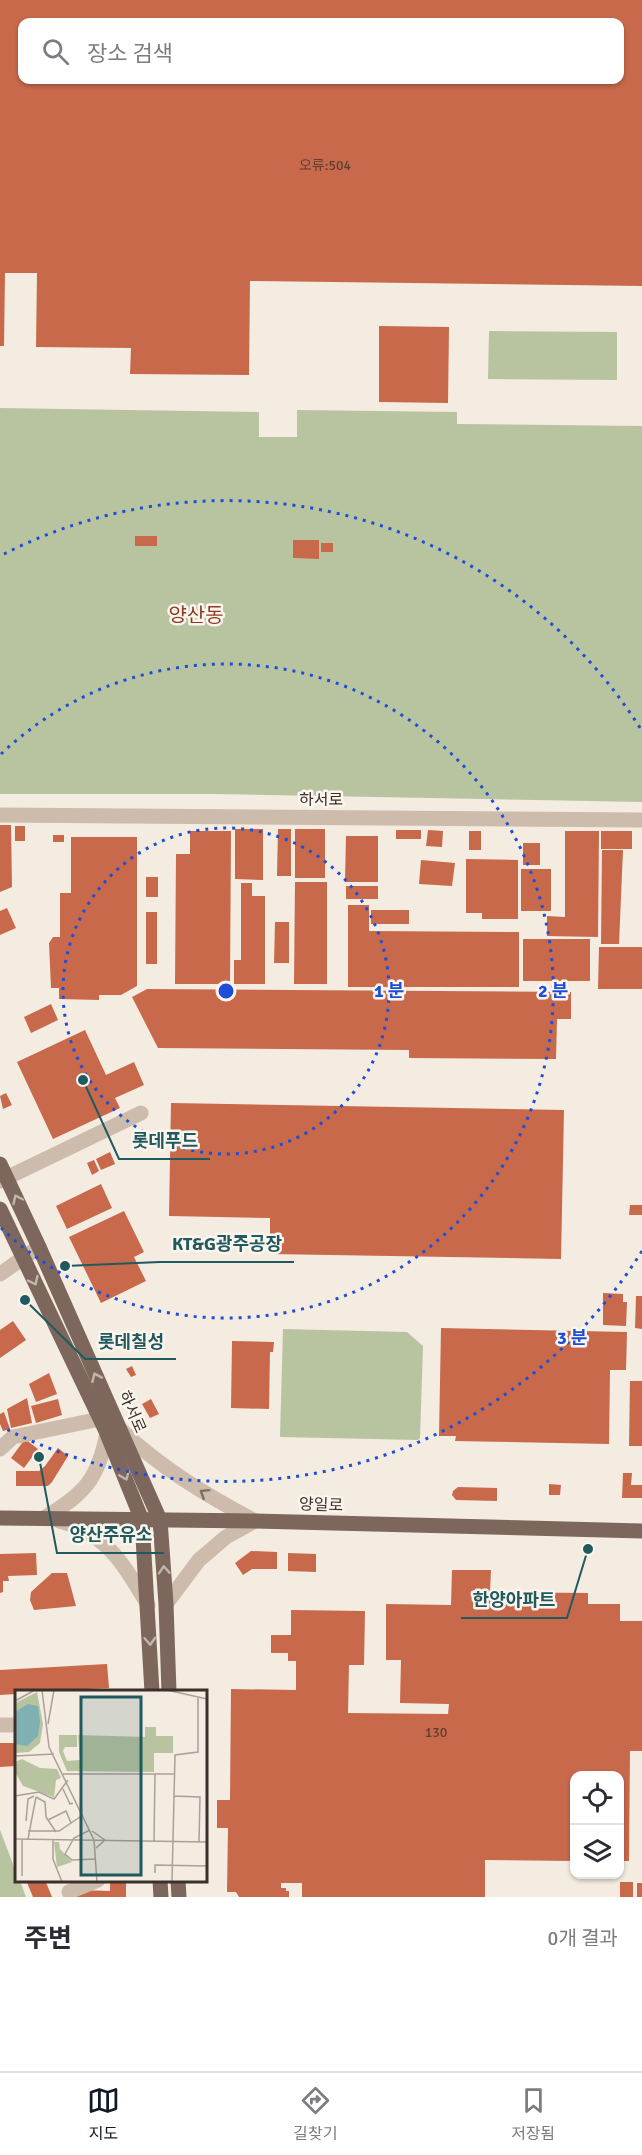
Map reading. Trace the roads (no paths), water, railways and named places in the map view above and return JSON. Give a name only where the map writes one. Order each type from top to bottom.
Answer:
[{"type":"main road","name":"하서로","points":[[2,1174],[39,1246],[114,1432],[142,1520],[152,1690]]},
{"type":"main road","name":"하서로","points":[[0,1209],[100,1419],[114,1432],[160,1520],[169,1690]]},
{"type":"main road","name":"양일로","points":[[0,1518],[255,1521],[642,1532]]},
{"type":"main road","points":[[160,1882],[162,1897]]},
{"type":"main road","points":[[178,1882],[179,1897]]},
{"type":"street","name":"하서로","points":[[0,816],[642,820]]},
{"type":"street","points":[[2,1174],[141,1113]]},
{"type":"street","points":[[0,1274],[39,1246]]},
{"type":"street","points":[[0,1449],[13,1437],[100,1419]]},
{"type":"street","points":[[44,1518],[79,1495],[89,1482],[114,1432],[208,1497],[255,1521]]},
{"type":"street","points":[[44,1518],[78,1526],[113,1551],[148,1605]]},
{"type":"street","points":[[166,1605],[199,1560],[226,1537],[255,1521]]},
{"type":"street","points":[[69,1892],[95,1882]]},
{"type":"place","name":"롯데푸드","points":[[83,1080]]},
{"type":"place","name":"KT&G광주공장","points":[[65,1266]]},
{"type":"place","name":"롯데칠성","points":[[25,1300]]},
{"type":"place","name":"양산주유소","points":[[39,1457]]},
{"type":"place","name":"한양아파트","points":[[588,1549]]},
{"type":"district","name":"양산동","points":[[196,615]]}]
